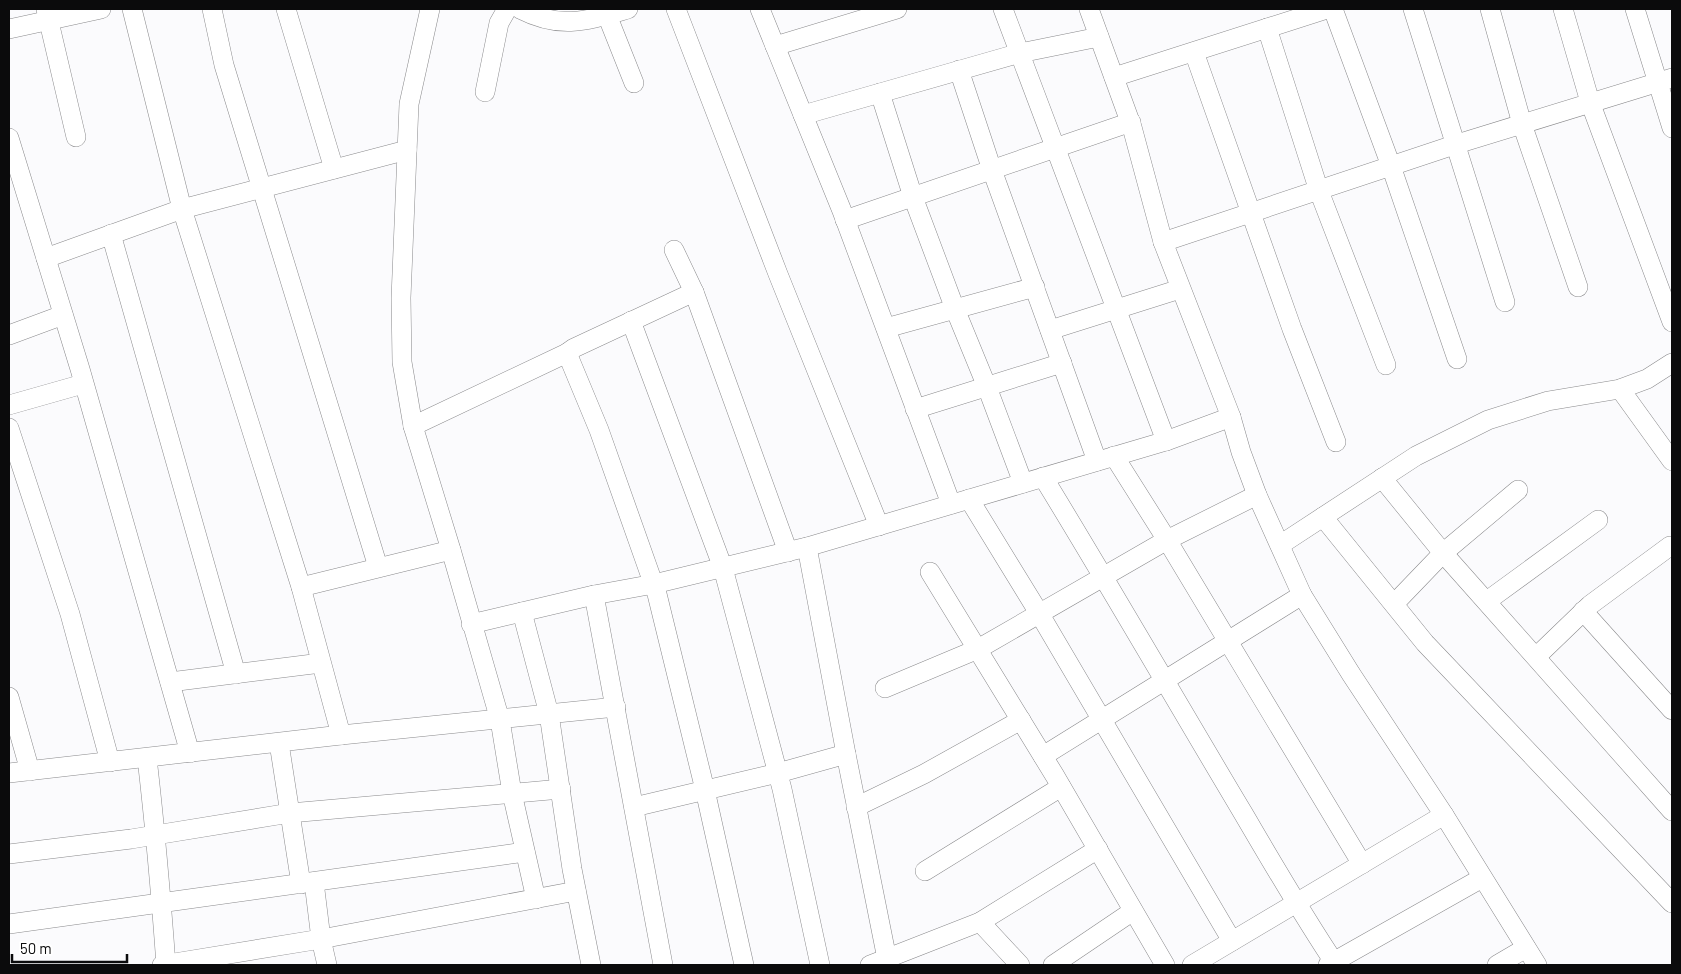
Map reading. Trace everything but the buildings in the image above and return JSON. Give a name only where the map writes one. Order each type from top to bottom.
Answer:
[{"type":"street","points":[[9,29],[47,15],[101,9]]},
{"type":"street","points":[[132,9],[182,209],[300,587],[340,735]]},
{"type":"street","points":[[212,9],[224,65],[378,567]]},
{"type":"street","points":[[286,9],[334,169]]},
{"type":"street","points":[[430,9],[409,104],[401,298],[402,362],[413,426],[500,720],[512,793],[536,899]]},
{"type":"street","points":[[485,92],[499,23],[507,9]]},
{"type":"street","points":[[520,9],[552,20],[573,23],[628,9]]},
{"type":"street","points":[[676,9],[778,274],[879,526]]},
{"type":"street","points":[[760,9],[845,220],[951,504]]},
{"type":"street","points":[[775,46],[845,16],[897,9]]},
{"type":"street","points":[[1003,9],[1166,440]]},
{"type":"street","points":[[1114,77],[1327,9]]},
{"type":"street","points":[[1333,9],[1391,166],[1457,359]]},
{"type":"street","points":[[1414,9],[1505,302]]},
{"type":"street","points":[[1490,9],[1522,124],[1578,287]]},
{"type":"street","points":[[1563,9],[1590,102],[1672,322]]},
{"type":"street","points":[[1634,9],[1665,80],[1672,128]]},
{"type":"street","points":[[1092,10],[1099,37],[1131,122],[1163,242],[1231,417],[1241,452],[1257,495],[1302,595],[1351,674],[1444,815],[1537,965]]},
{"type":"street","points":[[47,15],[76,136]]},
{"type":"street","points":[[607,15],[634,83]]},
{"type":"street","points":[[1267,28],[1319,191],[1386,365]]},
{"type":"street","points":[[803,115],[1020,53],[1099,37]]},
{"type":"street","points":[[1194,52],[1292,329],[1336,442]]},
{"type":"street","points":[[959,70],[992,170],[1062,363],[1105,458],[1167,540],[1362,864]]},
{"type":"street","points":[[1163,242],[1457,144],[1665,80]]},
{"type":"street","points":[[880,93],[913,197],[1023,483]]},
{"type":"street","points":[[845,220],[1131,122]]},
{"type":"street","points":[[9,138],[46,258],[190,753]]},
{"type":"street","points":[[46,258],[182,209],[407,150]]},
{"type":"street","points":[[111,234],[236,674]]},
{"type":"street","points":[[674,250],[694,292],[788,552]]},
{"type":"street","points":[[886,328],[1035,287]]},
{"type":"street","points":[[1050,330],[1180,289]]},
{"type":"street","points":[[413,426],[694,292]]},
{"type":"street","points":[[9,335],[63,316]]},
{"type":"street","points":[[631,322],[723,568],[778,773],[820,965]]},
{"type":"street","points":[[567,353],[598,430],[654,584],[705,790],[744,965]]},
{"type":"street","points":[[915,409],[1062,363]]},
{"type":"street","points":[[1280,545],[1416,456],[1488,420],[1548,401],[1620,389],[1647,378],[1672,363]]},
{"type":"street","points":[[10,400],[83,384]]},
{"type":"street","points":[[1620,389],[1672,461]]},
{"type":"street","points":[[471,624],[654,584],[807,547],[1166,440],[1231,417]]},
{"type":"street","points":[[9,428],[70,614],[110,762]]},
{"type":"street","points":[[1043,477],[1333,964],[1482,878]]},
{"type":"street","points":[[1382,478],[1443,553],[1672,811]]},
{"type":"street","points":[[1394,604],[1443,553],[1518,490]]},
{"type":"street","points":[[886,688],[978,649],[1167,540],[1257,495]]},
{"type":"street","points":[[969,499],[1039,613],[1232,941]]},
{"type":"street","points":[[1323,517],[1432,650],[1672,903]]},
{"type":"street","points":[[1487,601],[1598,520]]},
{"type":"street","points":[[1536,657],[1583,611],[1670,546]]},
{"type":"street","points":[[807,547],[856,807],[878,962],[980,922],[1098,849]]},
{"type":"street","points":[[300,587],[451,550]]},
{"type":"street","points":[[930,572],[1043,756],[1165,965]]},
{"type":"street","points":[[1043,756],[1302,595]]},
{"type":"street","points":[[594,596],[663,965]]},
{"type":"street","points":[[1583,611],[1672,710]]},
{"type":"street","points":[[522,612],[550,714],[576,891],[591,965]]},
{"type":"street","points":[[170,682],[321,663]]},
{"type":"street","points":[[9,697],[30,770]]},
{"type":"street","points":[[9,773],[340,735],[616,707]]},
{"type":"street","points":[[856,807],[924,774],[1021,720]]},
{"type":"street","points":[[279,743],[290,813],[327,965]]},
{"type":"street","points":[[634,807],[778,773],[846,754]]},
{"type":"street","points":[[147,758],[156,835],[165,965],[321,939],[576,891]]},
{"type":"street","points":[[924,871],[1061,787]]},
{"type":"street","points":[[9,854],[156,835],[290,813],[561,789]]},
{"type":"street","points":[[1192,965],[1444,815]]},
{"type":"street","points":[[9,924],[525,852]]},
{"type":"street","points":[[1053,965],[1134,911]]},
{"type":"street","points":[[980,922],[1020,965]]},
{"type":"street","points":[[1497,965],[1526,948]]}]
